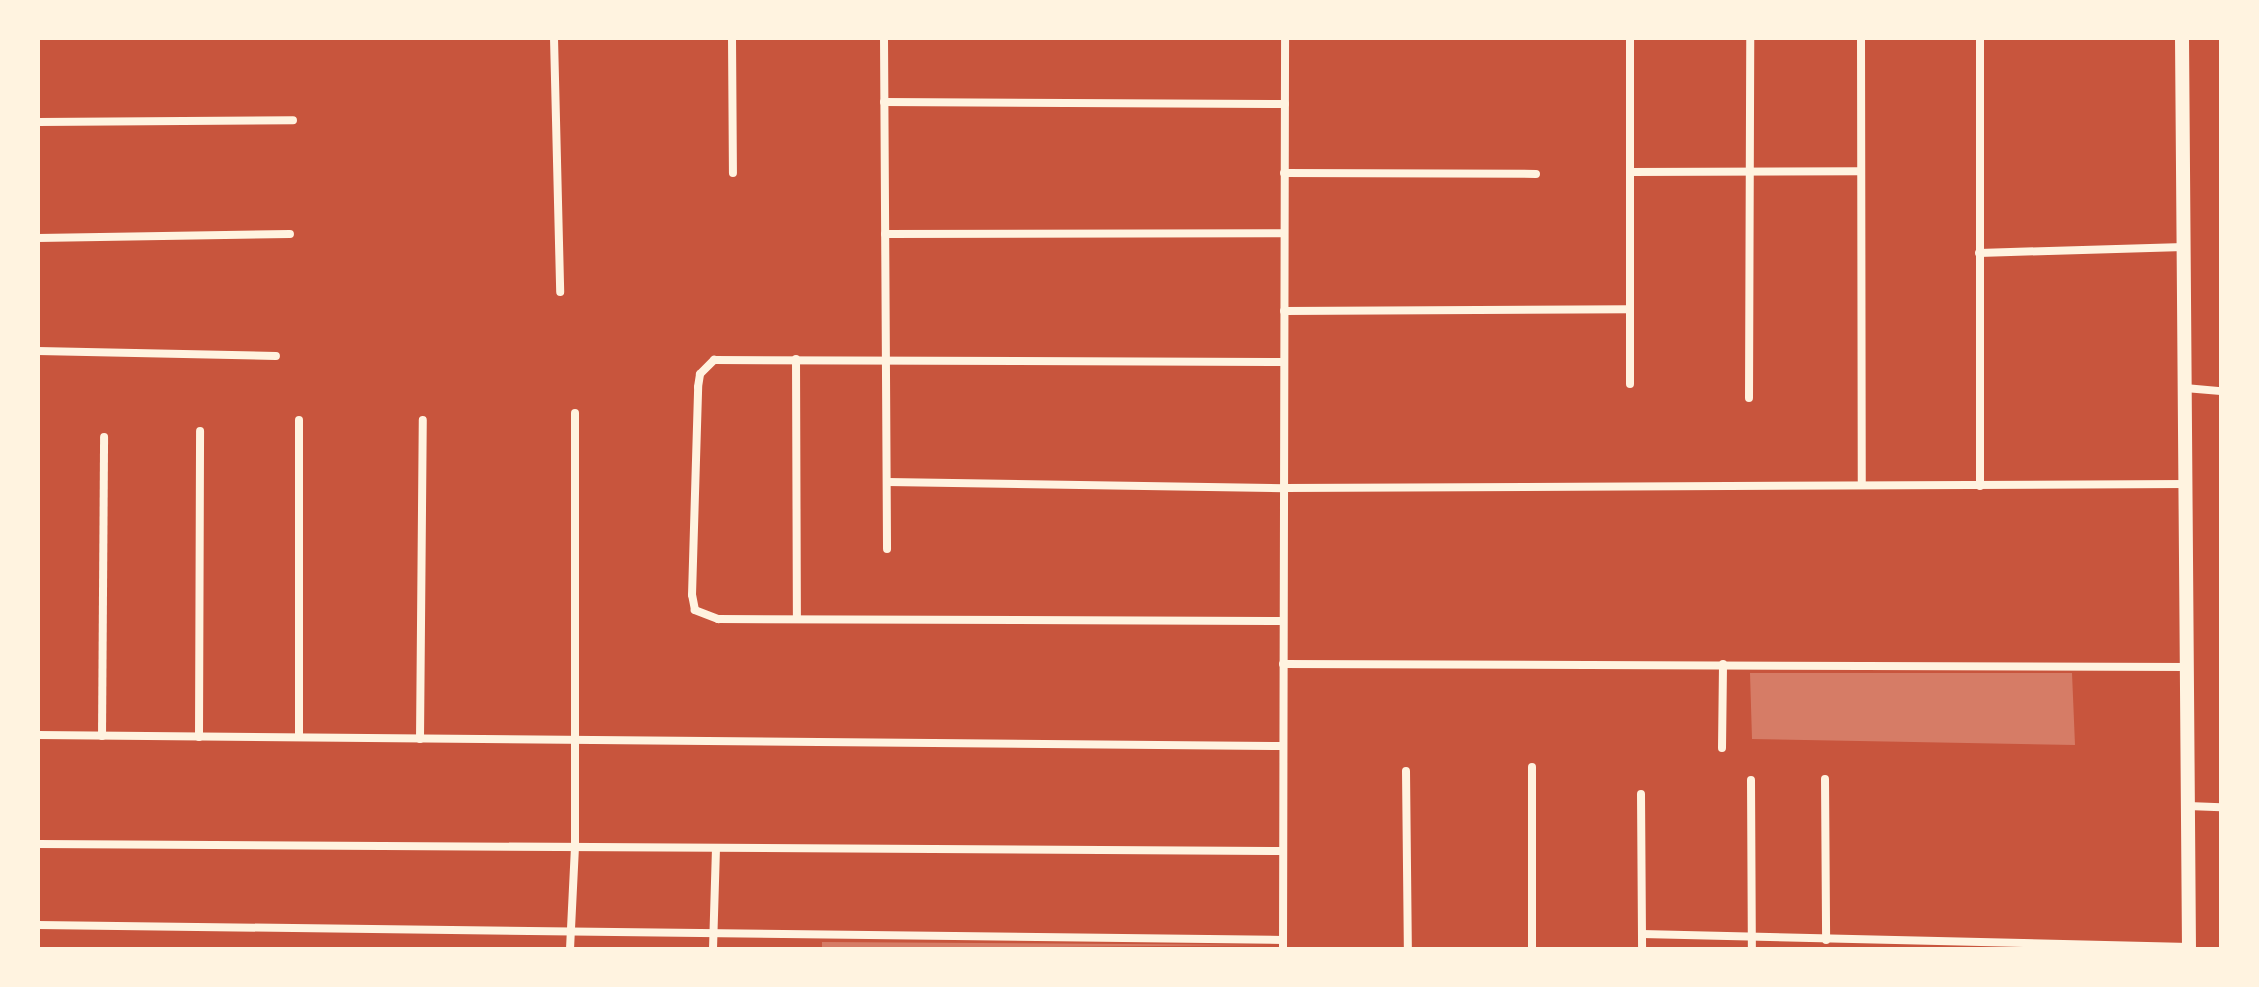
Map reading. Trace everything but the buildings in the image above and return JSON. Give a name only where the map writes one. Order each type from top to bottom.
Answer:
[{"type":"street","points":[[554,38],[560,292]]},
{"type":"street","points":[[732,38],[733,173]]},
{"type":"street","points":[[884,38],[887,549]]},
{"type":"street","points":[[38,925],[1283,944],[1285,38]]},
{"type":"street","points":[[1630,38],[1630,384]]},
{"type":"street","points":[[1749,398],[1750,38]]},
{"type":"street","points":[[1861,38],[1862,485]]},
{"type":"street","points":[[1980,38],[1980,486]]},
{"type":"street","points":[[1642,934],[1753,936],[1868,945],[2189,948],[2182,38]]},
{"type":"street","points":[[884,102],[1285,104]]},
{"type":"street","points":[[38,122],[293,120]]},
{"type":"street","points":[[1630,172],[1861,171]]},
{"type":"street","points":[[1284,173],[1536,174]]},
{"type":"street","points":[[885,234],[1284,233]]},
{"type":"street","points":[[38,238],[290,234]]},
{"type":"street","points":[[1979,253],[2184,247]]},
{"type":"street","points":[[1284,311],[1630,309]]},
{"type":"street","points":[[38,351],[276,356]]},
{"type":"street","points":[[796,359],[797,617]]},
{"type":"street","points":[[1283,621],[704,617],[695,610],[692,595],[700,374],[714,360],[1284,362]]},
{"type":"street","points":[[2185,388],[2221,391]]},
{"type":"street","points":[[570,949],[575,847],[575,413]]},
{"type":"street","points":[[299,420],[299,737]]},
{"type":"street","points":[[420,739],[423,420]]},
{"type":"street","points":[[199,737],[200,431]]},
{"type":"street","points":[[102,736],[104,437]]},
{"type":"street","points":[[888,482],[1284,488],[2186,484]]},
{"type":"street","points":[[1283,664],[2188,667]]},
{"type":"street","points":[[1722,748],[1723,664]]},
{"type":"street","points":[[38,735],[1283,746]]},
{"type":"street","points":[[1532,767],[1532,949]]},
{"type":"street","points":[[1406,771],[1408,949]]},
{"type":"street","points":[[1825,779],[1826,940]]},
{"type":"street","points":[[1751,780],[1752,949]]},
{"type":"street","points":[[1641,794],[1642,949]]},
{"type":"street","points":[[2188,806],[2221,807]]},
{"type":"street","points":[[38,844],[1283,851]]},
{"type":"street","points":[[713,949],[716,848]]}]
